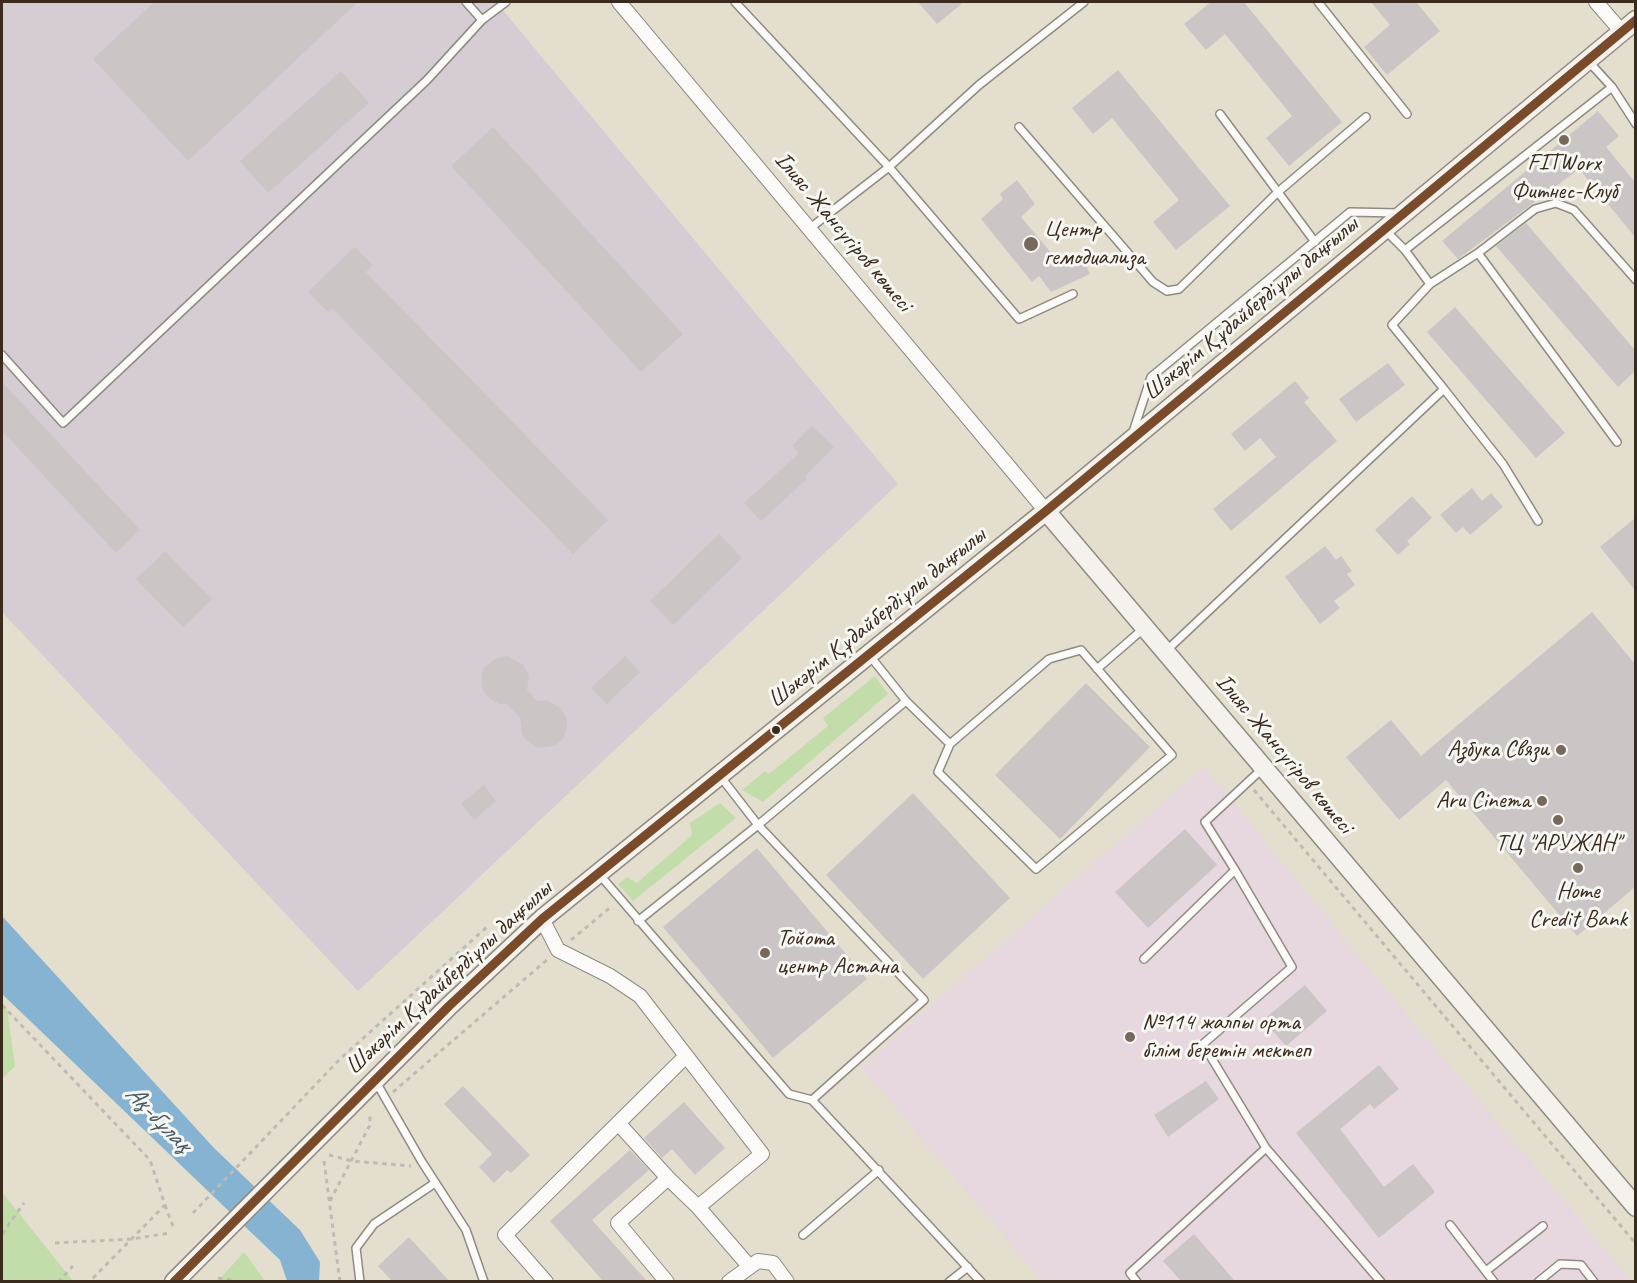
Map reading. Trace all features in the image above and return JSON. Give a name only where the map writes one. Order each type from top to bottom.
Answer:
[{"type":"main road","name":"Шәкәрім Құдайбердіұлы даңғылы","points":[[174,1281],[374,1080],[542,919],[1046,511],[1629,26]]},
{"type":"main road","name":"Ілияс Жансүгіров көшесі","points":[[1046,511],[1635,1207]]},
{"type":"street","name":"Ілияс Жансүгіров көшесі","points":[[619,2],[1046,511]]},
{"type":"street","points":[[1596,2],[1629,26]]},
{"type":"street","points":[[542,919],[558,950],[610,976],[640,996],[762,1154],[698,1207]]},
{"type":"street","points":[[546,1281],[505,1235],[686,1056]]},
{"type":"street","points":[[618,1123],[698,1207],[749,1266]]},
{"type":"street","points":[[667,1281],[618,1223],[668,1178]]},
{"type":"street","points":[[729,1281],[758,1261],[773,1263],[787,1281]]},
{"type":"lane","points":[[466,2],[482,20]]},
{"type":"lane","points":[[2,355],[63,423],[427,80],[482,20],[506,2]]},
{"type":"lane","points":[[735,2],[889,167],[1018,319],[1073,294]]},
{"type":"lane","points":[[809,229],[889,167],[979,85],[1084,2]]},
{"type":"lane","points":[[1318,2],[1407,114]]},
{"type":"lane","points":[[1587,60],[1612,87],[1635,124]]},
{"type":"lane","points":[[1404,250],[1612,87]]},
{"type":"lane","points":[[1220,114],[1315,242]]},
{"type":"lane","points":[[1019,127],[1153,282],[1167,291],[1179,289],[1278,192],[1366,117]]},
{"type":"lane","points":[[1538,521],[1503,464],[1392,325],[1430,284],[1478,253],[1535,209],[1556,203],[1574,210],[1635,280]]},
{"type":"lane","points":[[1130,441],[1151,377],[1350,212],[1403,213]]},
{"type":"lane","points":[[1384,229],[1404,250],[1430,284]]},
{"type":"lane","points":[[1478,253],[1617,442]]},
{"type":"lane","points":[[1166,651],[1444,389]]},
{"type":"lane","points":[[1097,669],[1145,628]]},
{"type":"lane","points":[[1081,650],[1172,755],[1036,869],[938,772],[950,744],[1049,659],[1081,650]]},
{"type":"lane","points":[[869,655],[906,701],[950,744]]},
{"type":"lane","points":[[638,921],[758,825],[906,701]]},
{"type":"lane","points":[[1263,768],[1206,822],[1292,967],[1203,1044],[1266,1148],[1381,1281]]},
{"type":"lane","points":[[720,776],[758,825],[924,1000],[812,1100]]},
{"type":"lane","points":[[1144,959],[1235,870]]},
{"type":"lane","points":[[598,874],[789,1094],[812,1100],[981,1281]]},
{"type":"lane","points":[[374,1080],[425,1167],[466,1230],[484,1281]]},
{"type":"lane","points":[[1137,1281],[1130,1273],[1266,1148]]},
{"type":"lane","points":[[803,1235],[879,1170]]},
{"type":"lane","points":[[360,1281],[356,1248],[374,1224],[435,1183]]},
{"type":"lane","points":[[1450,1225],[1494,1281]]},
{"type":"lane","points":[[1486,1270],[1543,1226]]},
{"type":"lane","points":[[1538,1281],[1560,1264],[1581,1265],[1594,1281]]},
{"type":"lane","points":[[949,1281],[968,1267]]},
{"type":"path","points":[[1248,782],[1635,1244]]},
{"type":"path","points":[[385,1099],[620,899]]},
{"type":"path","points":[[193,1213],[340,1059],[488,926]]},
{"type":"path","points":[[2,1005],[150,1160],[174,1229]]},
{"type":"path","points":[[329,1203],[370,1125],[370,1114]]},
{"type":"path","points":[[329,1155],[352,1161],[425,1167]]},
{"type":"path","points":[[324,1161],[340,1281]]},
{"type":"path","points":[[2,1234],[24,1203]]},
{"type":"path","points":[[89,1281],[165,1205]]},
{"type":"path","points":[[55,1243],[132,1239],[170,1233]]},
{"type":"path","points":[[58,1281],[73,1266]]},
{"type":"path","points":[[218,1278],[241,1281]]},
{"type":"shaded area","points":[[2,2],[496,2],[898,484],[358,991],[2,612]]},
{"type":"shaded area","name":"№114 жалпы орта білім беретін мектеп","points":[[1204,767],[1401,1008],[1631,1281],[1042,1281],[861,1067]]},
{"type":"green space","points":[[875,676],[888,694],[763,802],[742,790],[765,771],[769,774],[828,726],[823,718]]},
{"type":"green space","points":[[720,803],[736,818],[633,901],[618,884],[627,877],[637,883],[692,835],[690,823]]},
{"type":"green space","points":[[2,1002],[7,1008],[15,1066],[2,1079]]},
{"type":"green space","points":[[2,1192],[73,1281],[2,1281]]},
{"type":"green space","points":[[244,1252],[265,1281],[218,1281]]},
{"type":"water","name":"Ақ-бұлақ","points":[[2,916],[214,1148],[300,1230],[320,1262],[319,1281],[287,1281],[280,1260],[2,994]]},
{"type":"building","points":[[154,2],[358,2],[188,161],[93,59]]},
{"type":"building","points":[[918,2],[964,2],[937,24]]},
{"type":"building","points":[[1211,2],[1244,2],[1342,122],[1289,166],[1266,138],[1292,116],[1225,34],[1206,50],[1184,24]]},
{"type":"building","points":[[1371,2],[1416,2],[1440,31],[1387,75],[1364,47],[1390,25]]},
{"type":"building","points":[[1118,70],[1230,206],[1176,250],[1153,222],[1179,200],[1112,118],[1093,134],[1072,108]]},
{"type":"building","points":[[341,71],[369,103],[268,193],[240,161]]},
{"type":"building","points":[[1598,111],[1619,136],[1606,147],[1635,182],[1635,237],[1579,169],[1458,259],[1442,241]]},
{"type":"building","points":[[493,127],[683,334],[641,372],[451,166]]},
{"type":"building","points":[[1017,180],[1035,204],[1021,217],[1058,261],[1080,253],[1090,274],[1051,292],[1039,276],[1032,282],[981,219],[1003,199],[1000,194]]},
{"type":"building","points":[[1526,223],[1635,350],[1635,371],[1618,387],[1496,246]]},
{"type":"building","points":[[354,247],[373,265],[366,272],[608,520],[573,554],[332,308],[328,312],[308,292]]},
{"type":"building","points":[[1455,307],[1565,433],[1536,458],[1427,332]]},
{"type":"building","points":[[1388,363],[1405,385],[1356,422],[1339,399]]},
{"type":"building","points":[[1295,381],[1309,398],[1304,402],[1337,441],[1231,531],[1213,509],[1276,457],[1260,438],[1245,451],[1231,434]]},
{"type":"building","points":[[2,382],[140,530],[116,553],[2,431]]},
{"type":"building","points":[[812,426],[834,447],[805,476],[807,479],[761,521],[744,503],[799,453],[792,446]]},
{"type":"building","points":[[1472,488],[1482,501],[1491,493],[1503,507],[1470,535],[1463,527],[1456,533],[1440,515]]},
{"type":"building","points":[[1412,496],[1432,518],[1407,541],[1410,544],[1398,555],[1375,530]]},
{"type":"building","points":[[1635,518],[1635,590],[1600,547]]},
{"type":"building","points":[[719,534],[742,558],[673,625],[650,601]]},
{"type":"building","points":[[1325,546],[1336,560],[1341,556],[1352,571],[1347,574],[1355,585],[1334,601],[1340,608],[1320,624],[1285,577]]},
{"type":"building","points":[[165,551],[212,599],[183,627],[136,579]]},
{"type":"building","name":"ТЦ \"АРУЖАН\"","points":[[1592,612],[1635,664],[1635,887],[1577,936],[1446,780],[1399,820],[1346,757],[1391,720],[1421,756]]},
{"type":"building","points":[[508,656],[523,665],[529,676],[527,690],[537,701],[547,700],[562,709],[567,720],[567,729],[563,739],[555,746],[538,748],[527,741],[522,734],[520,718],[507,704],[499,704],[488,697],[483,690],[481,676],[484,668],[495,659]]},
{"type":"building","points":[[625,656],[640,672],[607,704],[591,688]]},
{"type":"building","points":[[1086,683],[1150,747],[1060,839],[995,775]]},
{"type":"building","points":[[484,785],[496,801],[474,820],[461,804]]},
{"type":"building","points":[[913,793],[1010,898],[923,979],[826,875]]},
{"type":"building","points":[[1185,829],[1217,865],[1148,928],[1115,892]]},
{"type":"building","name":"Тойота центр Астана","points":[[757,848],[867,979],[773,1058],[663,927]]},
{"type":"building","points":[[1305,985],[1327,1011],[1286,1046],[1263,1020]]},
{"type":"building","points":[[1379,1065],[1399,1089],[1374,1109],[1370,1104],[1340,1129],[1384,1187],[1413,1164],[1435,1192],[1379,1238],[1296,1133]]},
{"type":"building","points":[[1206,1081],[1219,1099],[1168,1137],[1154,1115]]},
{"type":"building","points":[[463,1086],[530,1155],[511,1173],[507,1170],[494,1183],[479,1167],[492,1154],[444,1104]]},
{"type":"building","points":[[684,1102],[725,1148],[695,1175],[672,1149],[662,1158],[644,1138]]},
{"type":"building","points":[[630,1150],[649,1170],[592,1220],[647,1281],[603,1281],[550,1221]]},
{"type":"building","points":[[1194,1234],[1235,1281],[1181,1281],[1163,1261]]},
{"type":"building","points":[[409,1237],[449,1281],[392,1281],[378,1266]]},
{"type":"transit line","points":[[174,1282],[449,1006],[542,919],[1046,511],[1636,20]]},
{"type":"place","name":"FITWorx Фитнес-Клуб","points":[[1564,140]]},
{"type":"place","name":"Центр гемодиализа","points":[[1031,244]]},
{"type":"place","name":"Азбука Связи","points":[[1561,750]]},
{"type":"place","name":"Aru Cinema","points":[[1542,801]]},
{"type":"place","name":"ТЦ \"АРУЖАН\"","points":[[1558,820]]},
{"type":"place","name":"Home Credit Bank","points":[[1578,868]]},
{"type":"place","name":"Тойота центр Астана","points":[[765,953]]},
{"type":"place","name":"№114 жалпы орта білім беретін мектеп","points":[[1130,1037]]}]
